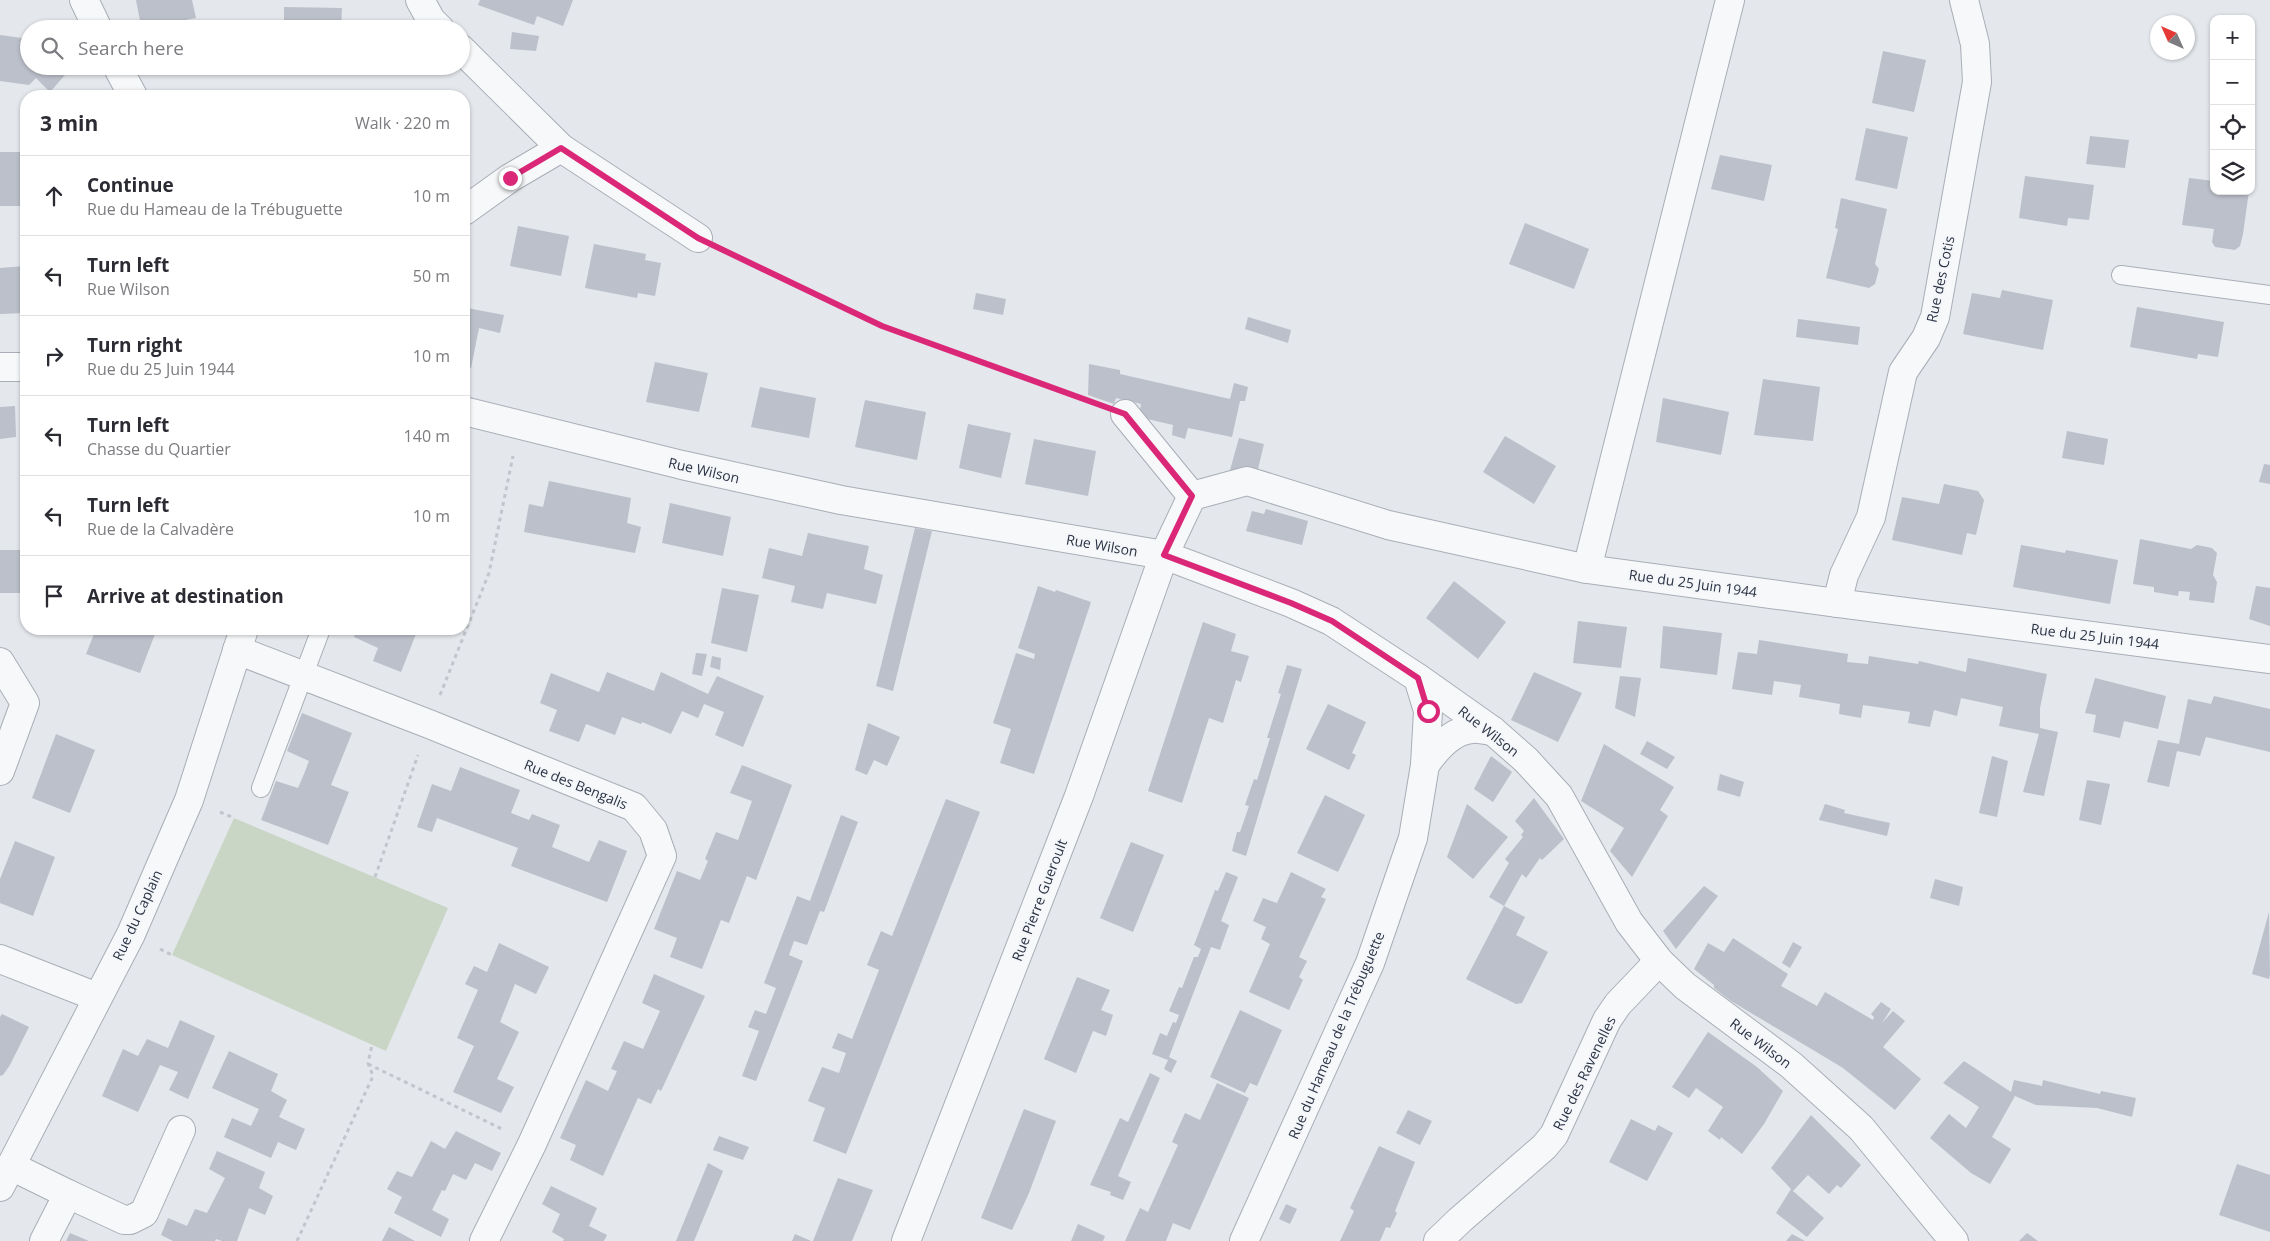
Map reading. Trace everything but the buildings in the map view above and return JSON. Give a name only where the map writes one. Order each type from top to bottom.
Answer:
[{"type":"street","points":[[84,0],[94,20]]},
{"type":"street","points":[[420,0],[431,20]]},
{"type":"street","points":[[1587,569],[1730,0]]},
{"type":"street","name":"Rue des Cotis","points":[[1838,604],[1844,575],[1871,517],[1903,372],[1926,338],[1935,317],[1977,82],[1975,44],[1964,0]]},
{"type":"street","points":[[470,58],[561,148],[698,238]]},
{"type":"street","points":[[122,75],[130,90]]},
{"type":"street","points":[[470,208],[510,178],[561,148]]},
{"type":"street","points":[[0,367],[20,367]]},
{"type":"street","name":"Rue Wilson","points":[[470,412],[682,465],[841,500],[1164,555],[1291,603],[1332,621],[1493,731],[1526,760],[1559,796],[1629,922],[1659,961],[1684,986],[1792,1066],[1861,1128],[1954,1241]]},
{"type":"street","points":[[1125,414],[1192,496],[1164,555]]},
{"type":"street","name":"Rue du 25 Juin 1944","points":[[1192,496],[1247,481],[1388,525],[1587,569],[1838,604],[2270,659]]},
{"type":"street","name":"Rue Pierre Gueroult","points":[[906,1241],[1079,796],[1164,555]]},
{"type":"street","name":"Rue des Bengalis","points":[[240,640],[302,677],[429,724],[634,807],[653,830],[662,856],[532,1144],[484,1241]]},
{"type":"street","name":"Rue du Caplain","points":[[6,1177],[131,934],[189,800],[240,640]]},
{"type":"street","points":[[0,662],[25,703],[0,771]]},
{"type":"street","name":"Rue du Hameau de la Trébuguette","points":[[1244,1241],[1370,963],[1413,838],[1425,764],[1428,711],[1418,678]]},
{"type":"street","points":[[1425,764],[1434,752],[1450,737],[1472,729],[1493,731]]},
{"type":"street","points":[[0,959],[97,997]]},
{"type":"street","name":"Rue des Ravenelles","points":[[1438,1241],[1544,1147],[1554,1135],[1607,1020],[1618,1004],[1659,961]]},
{"type":"street","points":[[6,1177],[68,1194],[124,1220],[130,1220],[144,1213],[181,1130]]},
{"type":"street","points":[[44,1241],[68,1194]]},
{"type":"lane","points":[[2121,274],[2270,295]]},
{"type":"lane","points":[[261,788],[319,635]]},
{"type":"path","points":[[698,238],[882,326],[1125,414]]},
{"type":"path","points":[[470,621],[489,573],[519,424]]},
{"type":"path","points":[[375,877],[429,724],[464,635]]},
{"type":"path","points":[[297,1241],[373,1076],[368,1063],[372,1045]]},
{"type":"path","points":[[368,1063],[532,1144]]},
{"type":"green space","points":[[234,818],[448,908],[386,1051],[172,955]]},
{"type":"route","points":[[510,178],[561,148],[698,238],[882,326],[1125,414],[1192,496],[1164,555],[1291,603],[1332,621],[1418,678],[1428,711]]}]
